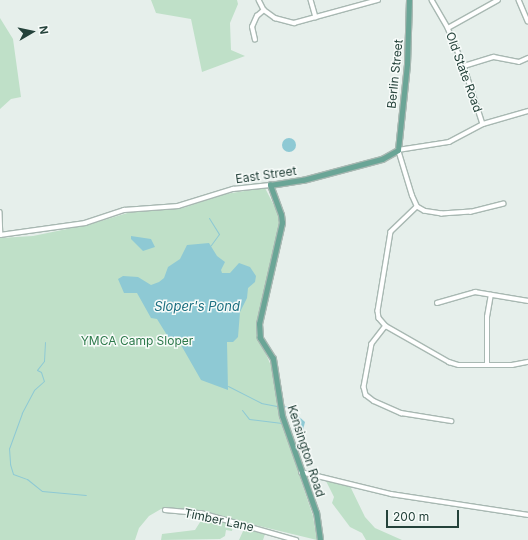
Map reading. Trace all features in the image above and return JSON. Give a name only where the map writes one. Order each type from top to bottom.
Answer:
[{"type":"main road","name":"Berlin Street","points":[[398,150],[407,64],[409,0]]},
{"type":"main road","name":"East Street","points":[[270,185],[303,180],[382,159],[398,150]]},
{"type":"main road","name":"Kensington Road","points":[[270,185],[282,215],[282,223],[259,324],[260,338],[273,359],[282,416],[316,513],[320,540]]},
{"type":"street","points":[[259,0],[264,10],[284,22],[294,23],[364,2],[378,0]]},
{"type":"street","points":[[311,0],[316,17]]},
{"type":"street","name":"Old State Road","points":[[432,0],[448,28],[464,66],[483,124]]},
{"type":"street","points":[[448,28],[498,0]]},
{"type":"street","points":[[519,0],[528,21]]},
{"type":"street","points":[[255,40],[252,27],[257,16],[264,10]]},
{"type":"street","points":[[464,66],[494,57],[519,62],[528,58]]},
{"type":"street","name":"East Street","points":[[398,150],[458,140],[483,124],[528,111]]},
{"type":"street","points":[[398,150],[417,206],[432,214],[471,212],[504,204]]},
{"type":"street","name":"East Street","points":[[1,235],[85,223],[124,210],[178,206],[233,189],[270,185]]},
{"type":"street","points":[[417,206],[392,232],[378,311],[386,326],[449,362],[459,365],[528,362]]},
{"type":"street","points":[[0,212],[1,235]]},
{"type":"street","points":[[437,303],[466,293],[491,295],[528,302]]},
{"type":"street","points":[[487,364],[487,317],[491,295]]},
{"type":"street","points":[[386,326],[372,344],[364,387],[366,395],[374,402],[401,413],[451,421]]},
{"type":"street","points":[[301,472],[391,494],[528,515]]},
{"type":"street","name":"Timber Lane","points":[[164,510],[209,515],[296,540]]},
{"type":"green space","points":[[151,0],[237,0],[238,4],[230,23],[231,50],[245,56],[202,72],[191,19],[156,13]]},
{"type":"green space","points":[[0,18],[13,39],[21,97],[11,99],[0,109]]},
{"type":"green space","name":"YMCA Camp Sloper","points":[[265,188],[281,219],[256,331],[272,368],[281,420],[313,516],[317,540],[197,511],[161,509],[149,516],[139,528],[135,540],[0,540],[0,238],[33,236],[91,224],[134,211],[183,208],[225,194]]},
{"type":"green space","points":[[325,479],[349,484],[365,517],[375,528],[402,540],[366,540],[362,533],[350,527],[332,503],[334,497]]},
{"type":"green space","points":[[204,516],[233,525],[232,531],[226,530],[225,536],[220,539],[161,540],[162,534],[195,530]]},
{"type":"green space","points":[[244,529],[265,534],[263,540],[239,540]]},
{"type":"water","points":[[286,138],[292,138],[296,142],[296,148],[292,152],[286,152],[282,148],[282,142]]},
{"type":"water","points":[[131,236],[151,239],[155,247],[143,251],[131,239]]},
{"type":"water","name":"Sloper's Pond","points":[[209,243],[217,256],[225,262],[221,270],[222,273],[230,273],[239,263],[250,267],[256,276],[255,282],[248,288],[247,298],[240,312],[238,337],[233,342],[227,342],[228,390],[201,380],[181,345],[170,340],[157,319],[151,318],[137,293],[124,293],[118,279],[123,276],[138,277],[151,285],[159,282],[164,278],[168,267],[180,259],[187,245]]},
{"type":"water","points":[[295,413],[305,422],[302,434],[294,431],[291,418]]},
{"type":"waterway","points":[[209,218],[219,234],[211,245]]},
{"type":"waterway","points":[[45,342],[44,361],[37,370],[41,372],[44,381],[34,390],[22,413],[9,448],[10,464],[13,474],[27,479],[42,491],[86,495]]},
{"type":"waterway","points":[[228,386],[261,403],[277,406]]},
{"type":"waterway","points":[[282,406],[291,407],[295,413]]},
{"type":"waterway","points":[[242,410],[249,419],[282,423]]}]
